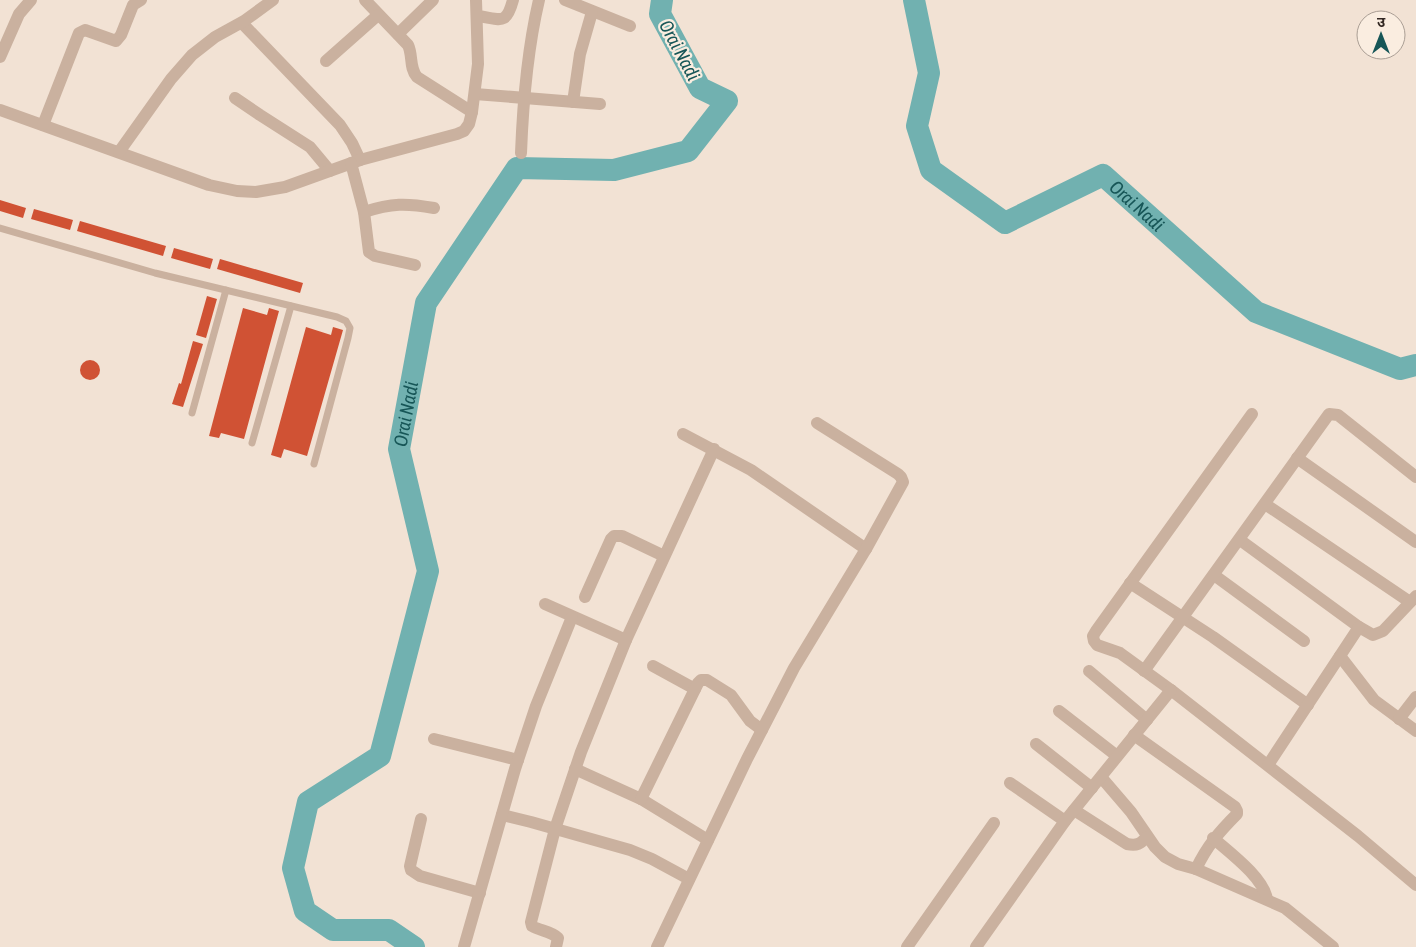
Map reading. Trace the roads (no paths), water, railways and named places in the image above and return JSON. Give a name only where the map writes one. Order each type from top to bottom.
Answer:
[{"type":"street","points":[[0,57],[19,14],[30,0]]},
{"type":"street","points":[[43,125],[79,33],[85,30],[116,41],[121,35],[133,4],[141,0]]},
{"type":"street","points":[[119,152],[171,79],[192,55],[215,38],[242,23],[273,0]]},
{"type":"street","points":[[365,0],[408,45],[411,52],[413,72],[417,77],[472,112]]},
{"type":"street","points":[[398,34],[433,0]]},
{"type":"street","points":[[0,110],[209,184],[237,191],[256,192],[286,187],[356,162],[464,131],[470,124],[478,64],[476,0]]},
{"type":"street","points":[[478,16],[506,18],[513,0]]},
{"type":"street","points":[[521,153],[523,97],[528,56],[539,0]]},
{"type":"street","points":[[565,0],[630,26]]},
{"type":"street","points":[[573,102],[580,54],[592,12]]},
{"type":"street","points":[[326,62],[378,15]]},
{"type":"street","points":[[242,23],[340,125],[352,143],[369,252],[375,256],[415,266]]},
{"type":"street","points":[[474,94],[600,104]]},
{"type":"street","points":[[235,98],[310,147],[330,171]]},
{"type":"street","points":[[364,212],[379,207],[400,204],[434,208]]},
{"type":"street","points":[[1252,414],[1096,631],[1093,636],[1094,641],[1098,645],[1120,653],[1171,690],[1358,836],[1416,885]]},
{"type":"street","points":[[1144,671],[1330,414],[1334,414],[1416,477]]},
{"type":"street","points":[[657,947],[794,668],[900,489],[901,477],[817,423]]},
{"type":"street","points":[[683,434],[751,470],[866,549]]},
{"type":"street","points":[[556,947],[558,938],[555,935],[535,928],[531,922],[555,829],[575,768],[626,640],[714,449]]},
{"type":"street","points":[[1297,458],[1416,542]]},
{"type":"street","points":[[1240,540],[1373,636],[1378,634],[1413,599],[1265,504]]},
{"type":"street","points":[[585,597],[614,536],[622,536],[664,556]]},
{"type":"street","points":[[1214,575],[1304,642]]},
{"type":"street","points":[[1130,583],[1183,617],[1308,705]]},
{"type":"street","points":[[545,604],[626,640]]},
{"type":"street","points":[[464,947],[518,760],[536,706],[572,617]]},
{"type":"street","points":[[1268,765],[1359,627]]},
{"type":"street","points":[[1340,656],[1374,700],[1416,731]]},
{"type":"street","points":[[653,666],[695,690]]},
{"type":"street","points":[[1089,671],[1147,720]]},
{"type":"street","points":[[641,799],[695,690],[702,680],[706,680],[731,695],[750,721],[762,730]]},
{"type":"street","points":[[976,947],[1065,821],[1171,690]]},
{"type":"street","points":[[1399,719],[1416,697]]},
{"type":"street","points":[[1059,711],[1117,756]]},
{"type":"street","points":[[1134,735],[1235,807],[1237,814],[1213,838],[1205,849],[1196,869]]},
{"type":"street","points":[[434,739],[518,760]]},
{"type":"street","points":[[1036,744],[1092,788]]},
{"type":"street","points":[[575,768],[641,799],[708,840]]},
{"type":"street","points":[[1101,777],[1131,812],[1147,837],[1166,857],[1178,864],[1196,869],[1268,899],[1295,915],[1333,947]]},
{"type":"street","points":[[1010,783],[1065,821]]},
{"type":"street","points":[[1074,810],[1127,844],[1135,846],[1147,837]]},
{"type":"street","points":[[502,815],[630,850],[652,859],[689,880]]},
{"type":"street","points":[[421,819],[410,866],[411,870],[420,876],[480,893]]},
{"type":"street","points":[[907,947],[994,823]]},
{"type":"street","points":[[1213,838],[1263,886],[1268,899]]},
{"type":"lane","points":[[0,228],[156,273],[337,317],[346,321],[350,328],[348,338],[314,464]]},
{"type":"lane","points":[[192,413],[226,290]]},
{"type":"lane","points":[[252,443],[291,306]]},
{"type":"waterway","name":"Orai Nadi","points":[[414,947],[389,930],[333,930],[305,911],[293,868],[308,802],[380,756],[428,571],[399,449],[426,303],[517,168],[614,170],[688,151],[727,101],[700,88],[660,14],[662,0]]},
{"type":"waterway","name":"Orai Nadi","points":[[914,0],[929,73],[917,126],[931,170],[1005,223],[1103,175],[1256,312],[1400,369],[1416,365]]}]
